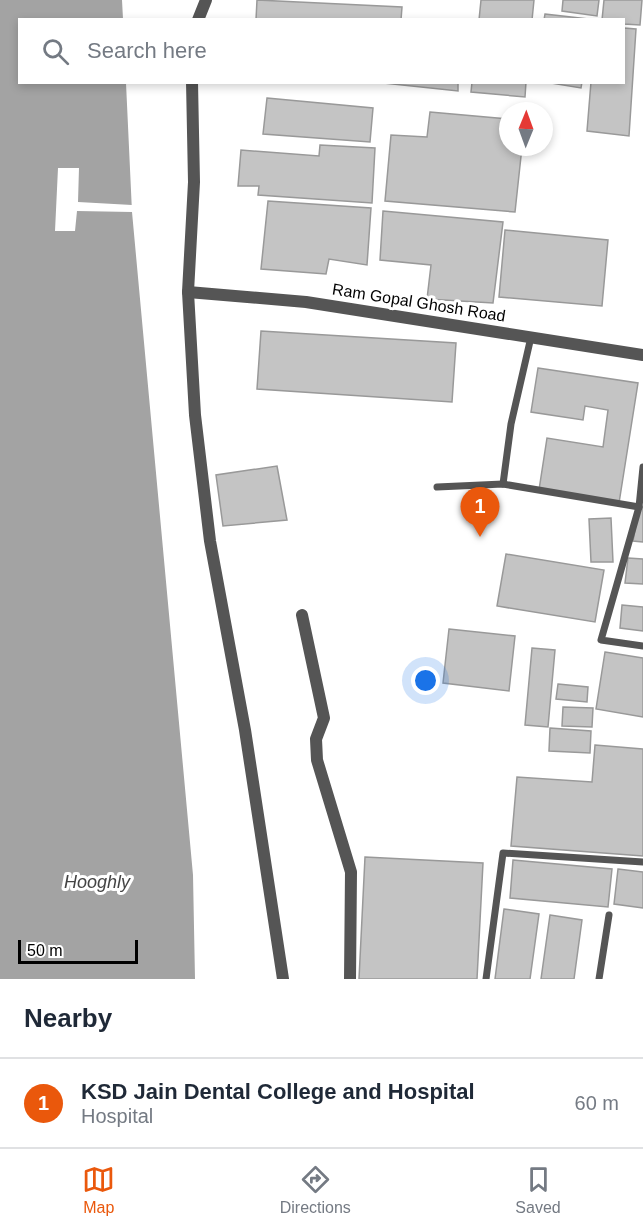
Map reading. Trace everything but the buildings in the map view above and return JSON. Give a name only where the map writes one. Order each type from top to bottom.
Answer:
[{"type":"street","points":[[199,18],[206,0]]},
{"type":"street","points":[[192,84],[194,182],[188,292],[195,415],[210,542],[245,729],[283,979]]},
{"type":"street","name":"Ram Gopal Ghosh Road","points":[[188,292],[306,302],[643,355]]},
{"type":"street","points":[[302,615],[324,718],[316,739],[316,760],[351,872],[350,979]]},
{"type":"lane","points":[[502,484],[511,424],[532,336]]},
{"type":"lane","points":[[643,467],[639,507],[601,640],[643,646]]},
{"type":"lane","points":[[437,487],[502,484],[639,507]]},
{"type":"lane","points":[[486,979],[503,853],[643,862]]},
{"type":"lane","points":[[599,979],[609,915]]},
{"type":"water","name":"Hooghly","points":[[0,0],[122,0],[123,18],[18,18],[18,84],[126,84],[132,212],[193,875],[195,979],[0,979]]},
{"type":"pier","points":[[58,168],[79,168],[78,202],[132,205],[132,212],[77,211],[75,231],[55,231]]},
{"type":"place","name":"KSD Jain Dental College and Hospital","points":[[480,537]]}]
